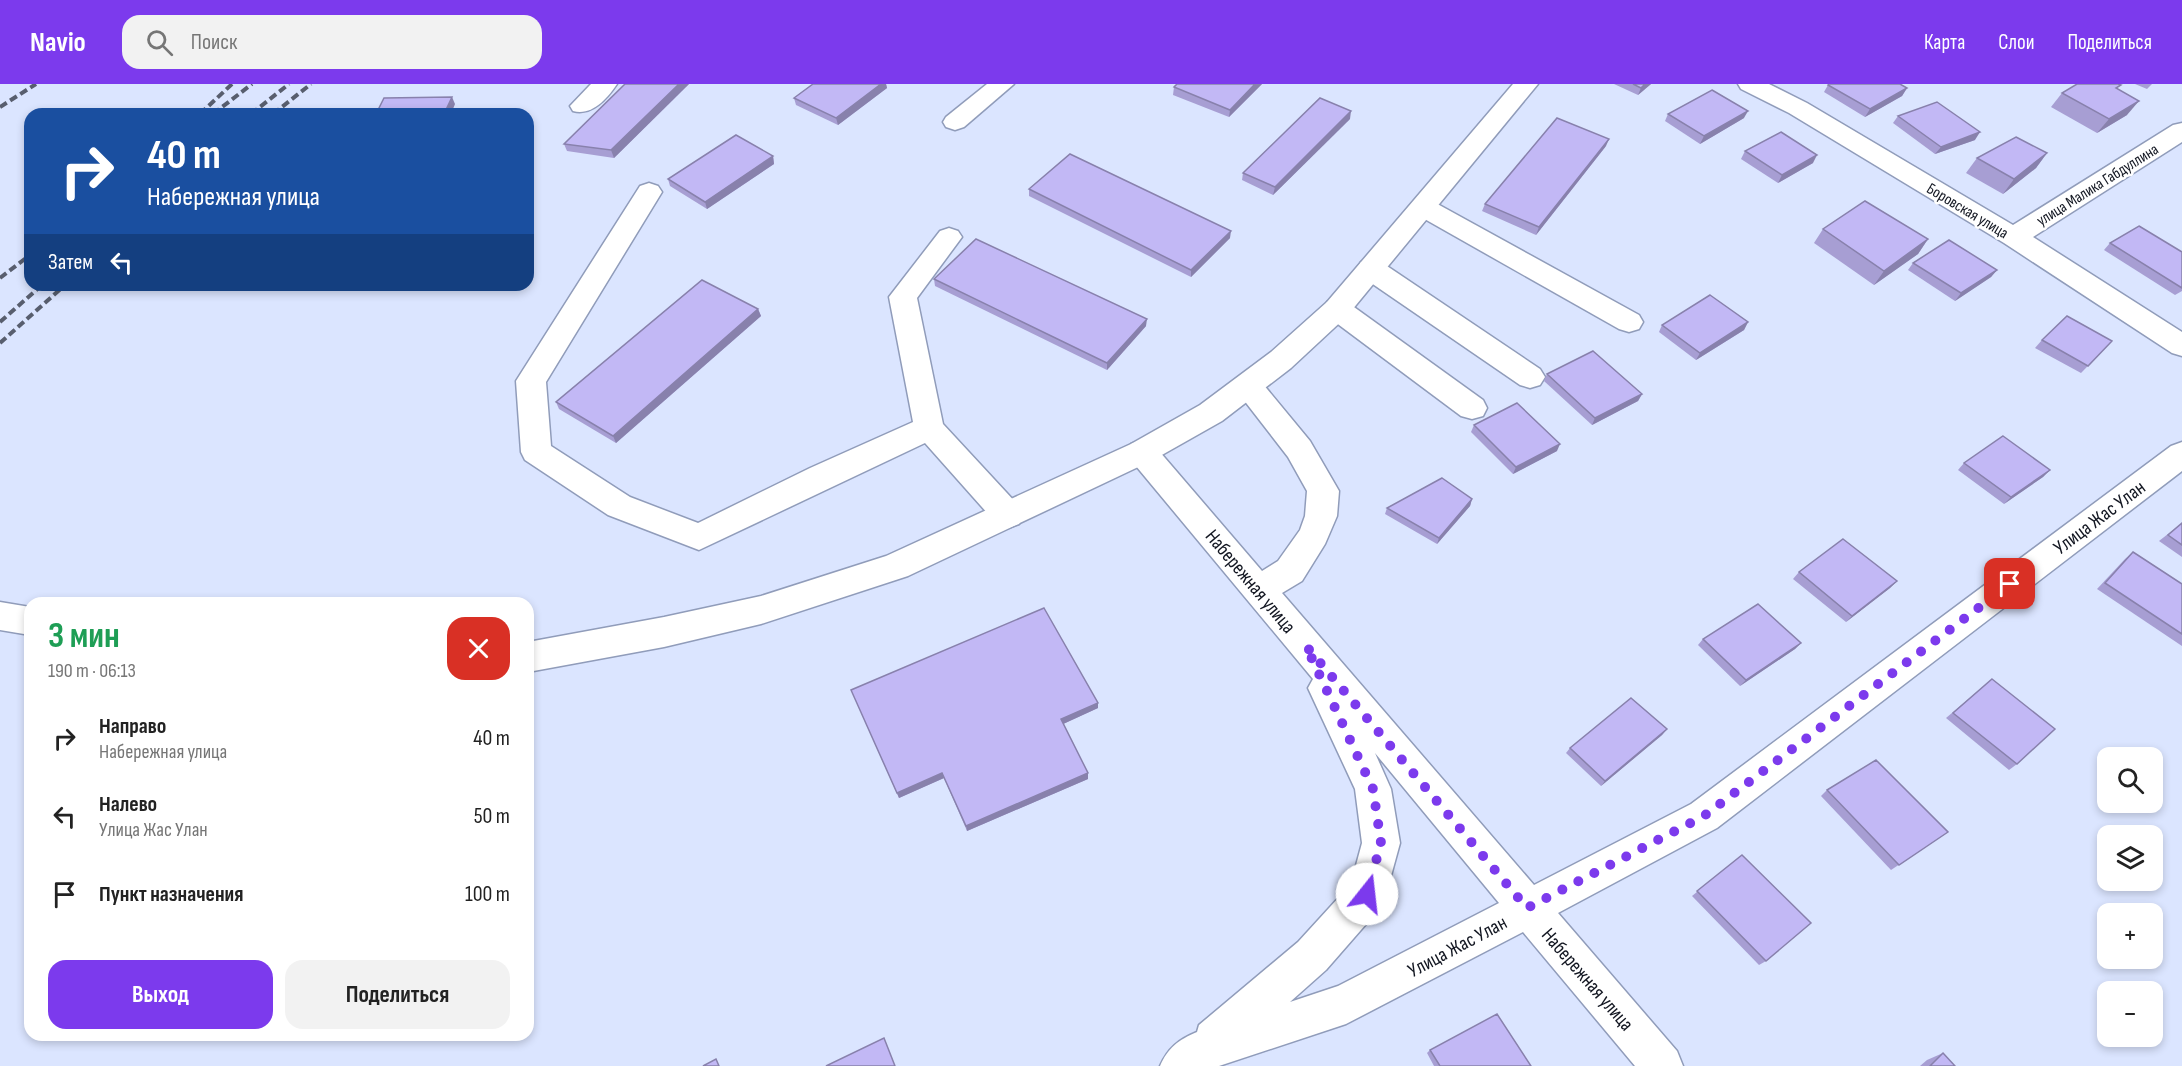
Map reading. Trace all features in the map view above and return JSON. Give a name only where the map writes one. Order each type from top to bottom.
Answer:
[{"type":"street","points":[[582,106],[605,84]]},
{"type":"street","points":[[955,122],[1002,84]]},
{"type":"street","points":[[534,656],[664,632],[761,610],[896,566],[1142,452],[1211,413],[1281,360],[1336,309],[1526,84]]},
{"type":"street","name":"Боровская улица","points":[[1749,84],[1798,108],[2013,237],[2182,346]]},
{"type":"street","name":"улица Малика Габдуллина","points":[[2013,237],[2182,131]]},
{"type":"street","points":[[649,192],[531,381],[536,452],[620,506],[699,537],[821,477],[929,428]]},
{"type":"street","points":[[1423,207],[1629,322]]},
{"type":"street","points":[[949,237],[903,297],[929,428],[1008,515]]},
{"type":"street","points":[[1371,269],[1530,377]]},
{"type":"street","points":[[1336,309],[1472,408]]},
{"type":"street","points":[[1248,386],[1299,449],[1323,491],[1321,516],[1314,536],[1290,571],[1258,590]]},
{"type":"street","name":"Набережная улица","points":[[1142,452],[1662,1066]]},
{"type":"street","name":"Улица Жас Улан","points":[[1191,1059],[1346,1004],[1704,816],[2182,454]]},
{"type":"street","points":[[0,616],[24,620]]},
{"type":"street","points":[[1191,1059],[1312,956],[1367,894],[1381,843],[1373,789],[1306,646]]},
{"type":"building","points":[[625,84],[679,84],[611,150],[564,144]]},
{"type":"building","points":[[813,84],[881,84],[836,118],[794,98]]},
{"type":"building","points":[[1177,84],[1255,84],[1230,110],[1174,87]]},
{"type":"building","points":[[1633,84],[1645,84],[1641,88]]},
{"type":"building","points":[[1829,84],[1900,84],[1907,88],[1870,109]]},
{"type":"building","points":[[2077,84],[2118,84],[2121,85],[2116,88],[2139,101],[2109,119],[2062,93]]},
{"type":"building","points":[[1712,90],[1748,111],[1704,136],[1668,114]]},
{"type":"building","points":[[452,97],[447,108],[379,108],[384,98]]},
{"type":"building","points":[[1320,98],[1351,111],[1275,187],[1243,173]]},
{"type":"building","points":[[1937,102],[1980,132],[1941,147],[1898,116]]},
{"type":"building","points":[[1557,118],[1609,139],[1539,227],[1485,204]]},
{"type":"building","points":[[1781,132],[1817,155],[1782,175],[1745,151]]},
{"type":"building","points":[[736,135],[773,156],[705,202],[668,179]]},
{"type":"building","points":[[2016,137],[2047,153],[2014,179],[1977,158]]},
{"type":"building","points":[[1070,154],[1231,231],[1191,270],[1029,189]]},
{"type":"building","points":[[1865,201],[1928,239],[1884,271],[1823,229]]},
{"type":"building","points":[[2139,226],[2182,252],[2182,288],[2110,243]]},
{"type":"building","points":[[976,239],[1147,319],[1107,363],[934,279]]},
{"type":"building","points":[[1949,240],[1997,270],[1961,293],[1913,263]]},
{"type":"building","points":[[702,280],[758,309],[613,436],[556,402]]},
{"type":"building","points":[[1710,295],[1748,322],[1700,353],[1662,325]]},
{"type":"building","points":[[2067,316],[2112,341],[2088,366],[2042,340]]},
{"type":"building","points":[[1593,351],[1642,394],[1595,418],[1547,374]]},
{"type":"building","points":[[1517,403],[1560,444],[1516,467],[1474,425]]},
{"type":"building","points":[[2003,436],[2050,470],[2011,497],[1964,463]]},
{"type":"building","points":[[1442,478],[1472,499],[1439,538],[1387,508]]},
{"type":"building","points":[[2182,523],[2182,545],[2168,535]]},
{"type":"building","points":[[1843,539],[1897,581],[1852,616],[1799,572]]},
{"type":"building","points":[[2133,552],[2182,584],[2182,634],[2105,583]]},
{"type":"building","points":[[1758,604],[1801,643],[1746,680],[1703,639]]},
{"type":"building","points":[[1044,608],[1098,703],[1061,719],[1088,773],[966,826],[942,773],[897,793],[851,690]]},
{"type":"building","points":[[1992,679],[2055,729],[2017,764],[1953,713]]},
{"type":"building","points":[[1631,698],[1667,729],[1605,781],[1570,748]]},
{"type":"building","points":[[1876,760],[1948,832],[1899,865],[1827,790]]},
{"type":"building","points":[[1742,855],[1811,923],[1766,961],[1697,891]]},
{"type":"building","points":[[1497,1014],[1531,1066],[1440,1066],[1430,1050]]},
{"type":"building","points":[[884,1038],[895,1066],[826,1066]]},
{"type":"building","points":[[1943,1053],[1955,1066],[1930,1066]]},
{"type":"building","points":[[716,1059],[719,1066],[703,1066]]},
{"type":"railway","points":[[0,107],[36,84]]},
{"type":"railway","points":[[206,108],[232,84]]},
{"type":"railway","points":[[221,108],[252,84]]},
{"type":"railway","points":[[259,108],[289,84]]},
{"type":"railway","points":[[281,108],[311,84]]},
{"type":"railway","points":[[0,278],[24,260]]},
{"type":"railway","points":[[0,322],[35,291]]},
{"type":"railway","points":[[0,343],[58,291]]},
{"type":"route","points":[[1367,894],[1381,843],[1373,789],[1306,646],[1527,908],[1704,816],[2010,584]]}]
